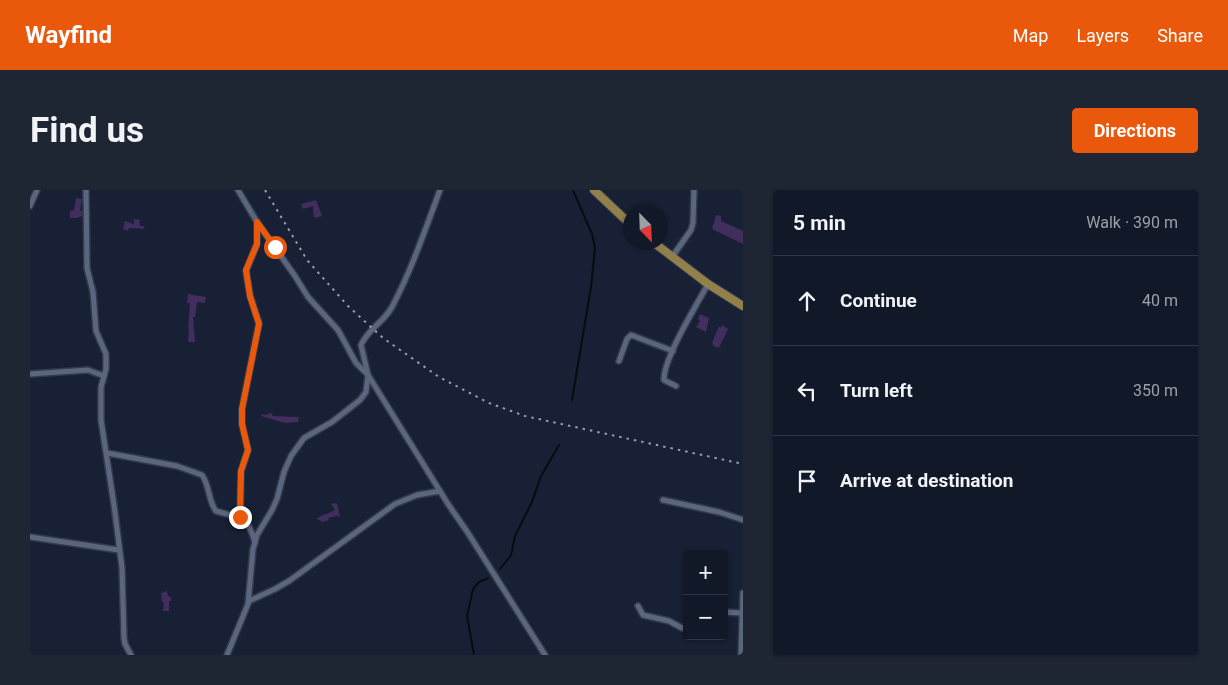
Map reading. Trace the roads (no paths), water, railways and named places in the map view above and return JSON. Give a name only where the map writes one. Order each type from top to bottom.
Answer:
[{"type":"main road","points":[[594,190],[623,217]]},
{"type":"main road","points":[[663,250],[708,284],[743,306]]},
{"type":"street","points":[[30,206],[37,190]]},
{"type":"street","points":[[86,190],[87,268],[92,292],[96,330],[106,354],[106,369],[100,387],[101,420],[120,550],[124,638],[131,655]]},
{"type":"street","points":[[238,190],[257,222],[308,297],[338,330],[356,363],[368,375],[545,655]]},
{"type":"street","points":[[227,655],[249,601],[257,535],[277,499],[284,472],[297,446],[304,438],[332,422],[364,396],[368,375],[361,345],[368,333],[384,318],[391,308],[421,244],[440,190]]},
{"type":"street","points":[[672,257],[693,223],[694,190]]},
{"type":"street","points":[[240,517],[241,471],[248,450],[242,424],[242,409],[259,324],[250,296],[246,270],[257,244],[257,222]]},
{"type":"street","points":[[676,386],[666,383],[664,377],[673,351],[692,311],[708,284]]},
{"type":"street","points":[[619,361],[627,339],[631,335],[673,351]]},
{"type":"street","points":[[30,374],[88,370],[104,376]]},
{"type":"street","points":[[107,453],[152,461],[198,473],[205,479],[213,507],[216,511],[240,517],[248,523],[255,542]]},
{"type":"street","points":[[249,601],[289,581],[395,504],[417,495],[440,491]]},
{"type":"street","points":[[663,500],[719,512],[743,520]]},
{"type":"street","points":[[30,537],[120,550]]},
{"type":"street","points":[[741,655],[743,643],[743,593]]},
{"type":"street","points":[[638,606],[643,614],[669,621],[683,628]]},
{"type":"street","points":[[728,612],[742,613]]},
{"type":"waterway","points":[[572,400],[591,287],[595,248],[592,234],[573,190]]},
{"type":"waterway","points":[[500,569],[511,555],[515,536],[532,502],[541,476],[559,445]]},
{"type":"waterway","points":[[474,655],[467,616],[473,589],[479,582],[488,578]]},
{"type":"railway","points":[[265,190],[307,260],[348,306],[383,338],[439,377],[489,403],[525,416],[743,464]]}]
